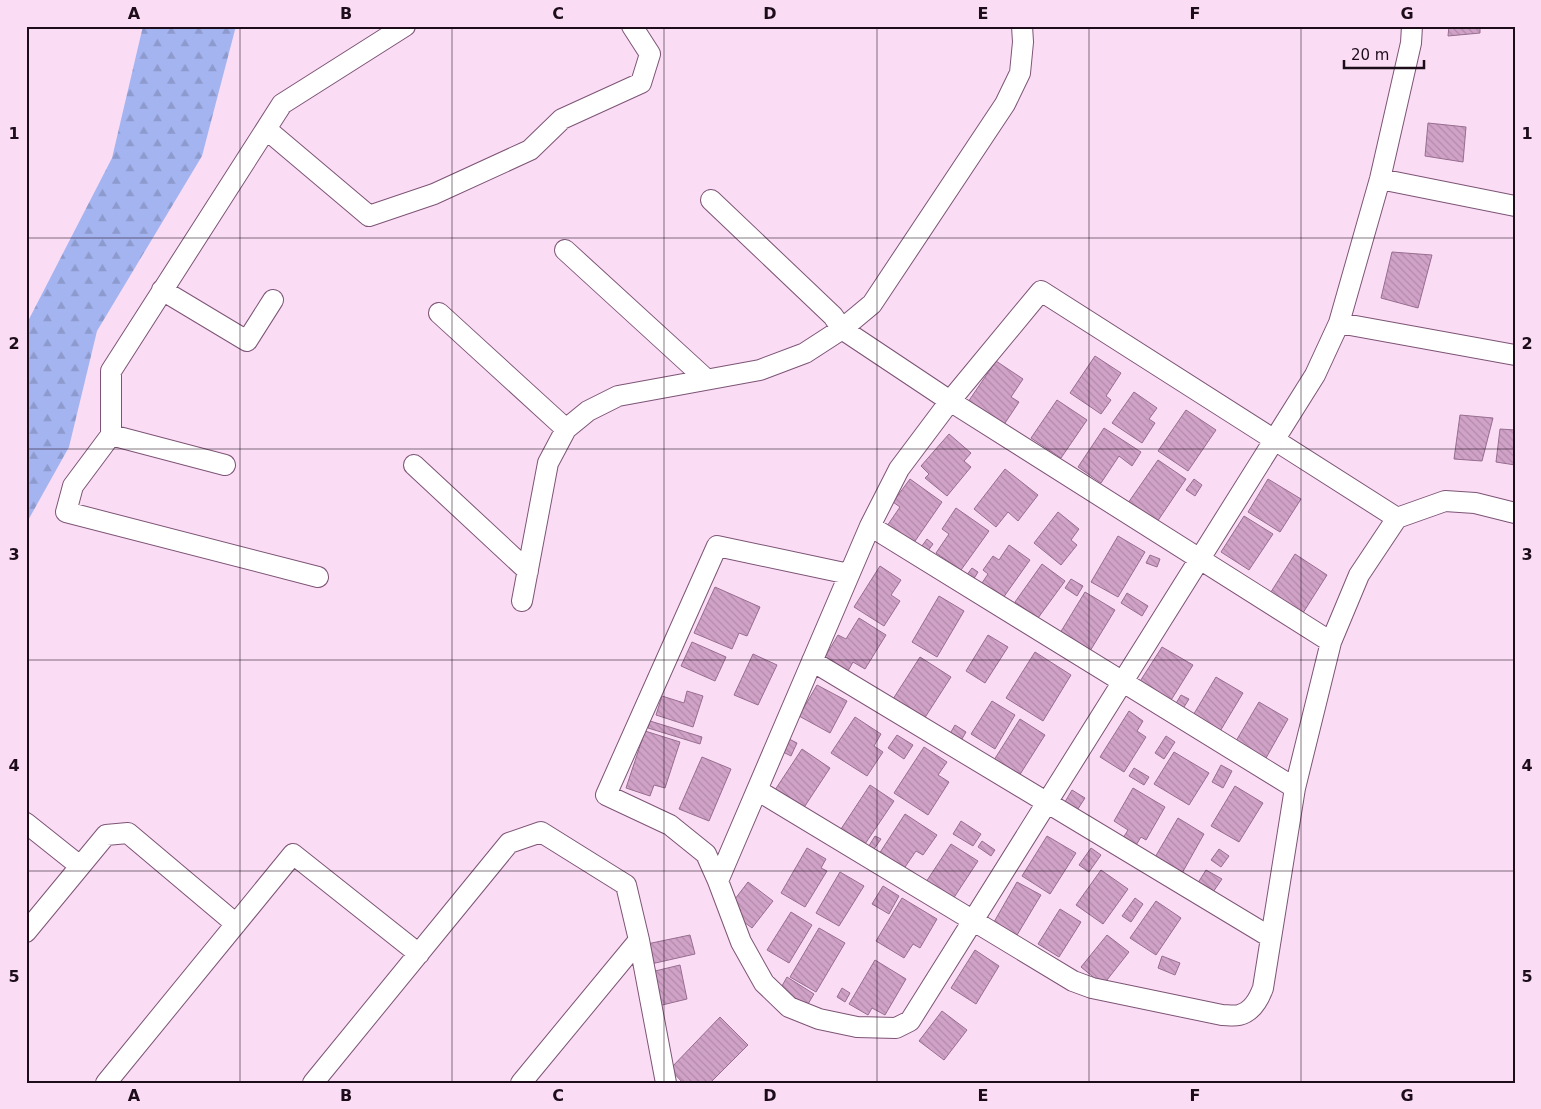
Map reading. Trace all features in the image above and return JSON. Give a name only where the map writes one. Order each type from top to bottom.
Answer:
[{"type":"street","points":[[318,577],[66,512],[73,486],[111,435],[110,371],[282,104],[405,26]]},
{"type":"street","points":[[266,129],[369,216],[434,194],[530,150],[562,119],[641,82],[650,54],[632,26]]},
{"type":"street","points":[[522,601],[548,463],[566,429],[588,411],[618,396],[760,370],[805,353],[842,330],[872,304],[1005,104],[1020,73],[1022,26]]},
{"type":"street","points":[[850,574],[717,546],[606,795],[670,825],[706,854],[740,942],[764,983],[789,1007],[819,1020],[857,1027],[896,1028],[910,1021],[1315,375],[1339,323],[1380,180],[1412,42],[1412,26]]},
{"type":"street","points":[[1380,180],[1515,206]]},
{"type":"street","points":[[711,200],[833,316],[842,330],[950,401],[1331,642]]},
{"type":"street","points":[[565,250],[706,379]]},
{"type":"street","points":[[162,290],[247,341],[272,300]]},
{"type":"street","points":[[718,881],[870,526],[899,469],[950,401],[1041,291],[1396,518]]},
{"type":"street","points":[[439,313],[566,429]]},
{"type":"street","points":[[1339,323],[1515,356]]},
{"type":"street","points":[[111,435],[225,465]]},
{"type":"street","points":[[414,465],[528,571]]},
{"type":"street","points":[[757,790],[1073,981],[1092,988],[1222,1015],[1239,1015],[1248,1010],[1258,1000],[1263,988],[1295,788],[1331,642],[1359,575],[1396,518],[1445,501],[1475,503],[1515,513]]},
{"type":"street","points":[[870,526],[1295,788]]},
{"type":"street","points":[[812,661],[1270,937]]},
{"type":"street","points":[[26,823],[80,866]]},
{"type":"street","points":[[26,932],[106,835],[128,832],[236,924]]},
{"type":"street","points":[[313,1083],[509,843],[541,832],[626,885],[639,940],[666,1083]]},
{"type":"street","points":[[106,1083],[293,854],[419,954]]},
{"type":"street","points":[[520,1083],[639,940]]},
{"type":"green space","points":[[143,26],[236,26],[202,156],[97,331],[69,447],[26,524],[26,325],[112,158]]},
{"type":"building","points":[[1449,26],[1480,26],[1480,33],[1448,36]]},
{"type":"building","points":[[1428,123],[1466,127],[1463,162],[1425,156]]},
{"type":"building","points":[[1392,252],[1432,255],[1418,308],[1381,298]]},
{"type":"building","points":[[1095,356],[1121,373],[1106,396],[1111,400],[1101,414],[1070,393]]},
{"type":"building","points":[[996,361],[1023,379],[1011,397],[1019,402],[1003,426],[968,402]]},
{"type":"building","points":[[1134,392],[1157,408],[1149,419],[1155,423],[1142,443],[1112,423]]},
{"type":"building","points":[[1057,400],[1087,420],[1061,458],[1031,438]]},
{"type":"building","points":[[1186,410],[1216,430],[1188,471],[1158,451]]},
{"type":"building","points":[[1460,415],[1493,418],[1482,461],[1454,459]]},
{"type":"building","points":[[1104,428],[1141,452],[1132,466],[1119,456],[1101,483],[1078,467]]},
{"type":"building","points":[[1500,429],[1515,430],[1515,465],[1496,462]]},
{"type":"building","points":[[949,434],[971,453],[964,461],[971,467],[947,496],[925,478],[929,474],[921,466]]},
{"type":"building","points":[[1158,460],[1186,479],[1157,522],[1128,503]]},
{"type":"building","points":[[1005,469],[1038,495],[1018,521],[1008,512],[996,527],[974,509]]},
{"type":"building","points":[[910,479],[942,502],[913,544],[887,526],[900,507],[893,502]]},
{"type":"building","points":[[1194,479],[1202,485],[1195,496],[1186,490]]},
{"type":"building","points":[[1268,479],[1301,499],[1280,532],[1248,512]]},
{"type":"building","points":[[956,508],[989,531],[961,570],[936,553],[949,534],[942,529]]},
{"type":"building","points":[[1058,512],[1079,529],[1071,540],[1077,545],[1061,565],[1034,543]]},
{"type":"building","points":[[1244,516],[1273,534],[1249,570],[1221,552]]},
{"type":"building","points":[[1118,536],[1145,552],[1118,597],[1091,582]]},
{"type":"building","points":[[927,539],[933,544],[925,555],[919,550]]},
{"type":"building","points":[[1009,545],[1030,560],[1003,598],[982,583],[988,574],[983,570],[993,556],[999,560]]},
{"type":"building","points":[[1295,554],[1327,575],[1301,616],[1269,595]]},
{"type":"building","points":[[1150,555],[1160,559],[1157,567],[1146,563]]},
{"type":"building","points":[[1042,564],[1065,581],[1038,618],[1015,602]]},
{"type":"building","points":[[880,566],[901,580],[891,595],[900,601],[884,626],[854,607]]},
{"type":"building","points":[[972,568],[978,572],[970,585],[963,580]]},
{"type":"building","points":[[1071,579],[1083,586],[1077,596],[1065,588]]},
{"type":"building","points":[[715,587],[760,607],[747,636],[739,633],[732,649],[694,633]]},
{"type":"building","points":[[1085,592],[1115,610],[1087,656],[1057,638]]},
{"type":"building","points":[[1127,593],[1148,606],[1142,616],[1121,603]]},
{"type":"building","points":[[939,596],[964,611],[937,657],[912,642]]},
{"type":"building","points":[[859,618],[886,635],[865,669],[853,662],[848,671],[825,657],[838,635],[846,639]]},
{"type":"building","points":[[988,635],[1008,647],[985,683],[966,671]]},
{"type":"building","points":[[692,642],[726,657],[715,681],[681,666]]},
{"type":"building","points":[[1162,647],[1193,665],[1168,705],[1137,686]]},
{"type":"building","points":[[1035,652],[1071,675],[1043,721],[1006,698]]},
{"type":"building","points":[[753,654],[777,665],[758,705],[734,695]]},
{"type":"building","points":[[920,657],[951,677],[924,719],[893,699]]},
{"type":"building","points":[[1216,677],[1243,693],[1219,733],[1192,717]]},
{"type":"building","points":[[817,685],[847,701],[830,733],[799,716]]},
{"type":"building","points":[[687,691],[703,696],[693,727],[656,715],[662,696],[684,703]]},
{"type":"building","points":[[1181,695],[1189,699],[1179,715],[1172,710]]},
{"type":"building","points":[[992,701],[1015,715],[995,749],[971,734]]},
{"type":"building","points":[[1259,702],[1288,719],[1266,758],[1236,741]]},
{"type":"building","points":[[1129,711],[1143,721],[1137,731],[1146,737],[1124,772],[1100,757]]},
{"type":"building","points":[[855,717],[881,734],[874,746],[883,752],[867,776],[831,753]]},
{"type":"building","points":[[1020,719],[1045,735],[1019,776],[994,760]]},
{"type":"building","points":[[650,721],[702,737],[700,744],[648,728]]},
{"type":"building","points":[[955,725],[966,732],[959,744],[948,737]]},
{"type":"building","points":[[645,731],[680,742],[665,788],[654,785],[650,796],[626,788]]},
{"type":"building","points":[[897,735],[913,745],[904,759],[888,748]]},
{"type":"building","points":[[1166,736],[1175,742],[1164,759],[1155,753]]},
{"type":"building","points":[[789,739],[797,743],[791,756],[783,752]]},
{"type":"building","points":[[924,747],[947,762],[938,775],[949,782],[928,815],[894,793]]},
{"type":"building","points":[[802,749],[830,768],[803,809],[775,790]]},
{"type":"building","points":[[1174,752],[1209,773],[1189,805],[1154,784]]},
{"type":"building","points":[[702,757],[731,769],[709,821],[679,809]]},
{"type":"building","points":[[1221,765],[1232,771],[1223,788],[1212,782]]},
{"type":"building","points":[[1134,768],[1149,777],[1144,785],[1129,776]]},
{"type":"building","points":[[870,785],[894,801],[865,844],[841,829]]},
{"type":"building","points":[[1235,786],[1263,803],[1239,842],[1211,826]]},
{"type":"building","points":[[1133,788],[1165,807],[1146,840],[1141,837],[1133,850],[1120,843],[1128,830],[1114,821]]},
{"type":"building","points":[[1072,790],[1085,798],[1074,815],[1062,807]]},
{"type":"building","points":[[905,814],[937,835],[923,855],[916,851],[903,870],[879,854]]},
{"type":"building","points":[[1178,818],[1204,834],[1181,875],[1154,859]]},
{"type":"building","points":[[961,821],[981,834],[973,846],[953,834]]},
{"type":"building","points":[[875,836],[881,839],[872,852],[867,849]]},
{"type":"building","points":[[1047,836],[1076,853],[1050,894],[1022,876]]},
{"type":"building","points":[[982,841],[995,850],[991,856],[978,847]]},
{"type":"building","points":[[951,844],[978,861],[953,899],[926,882]]},
{"type":"building","points":[[807,848],[826,859],[821,868],[827,871],[805,907],[781,893]]},
{"type":"building","points":[[1091,848],[1101,855],[1089,872],[1079,865]]},
{"type":"building","points":[[1219,849],[1229,856],[1221,867],[1211,860]]},
{"type":"building","points":[[1101,870],[1128,889],[1103,924],[1076,905]]},
{"type":"building","points":[[1206,870],[1222,879],[1211,895],[1196,886]]},
{"type":"building","points":[[840,872],[864,886],[839,926],[816,913]]},
{"type":"building","points":[[748,882],[773,901],[752,928],[736,916],[741,910],[732,903]]},
{"type":"building","points":[[1017,882],[1041,895],[1017,935],[994,922]]},
{"type":"building","points":[[883,886],[899,896],[889,914],[872,904]]},
{"type":"building","points":[[902,898],[937,919],[920,948],[913,944],[904,958],[876,941]]},
{"type":"building","points":[[1135,898],[1143,904],[1131,922],[1122,916]]},
{"type":"building","points":[[1156,901],[1181,918],[1156,955],[1130,938]]},
{"type":"building","points":[[1060,909],[1081,922],[1059,957],[1038,944]]},
{"type":"building","points":[[791,912],[812,925],[789,963],[767,950]]},
{"type":"building","points":[[819,928],[845,943],[816,992],[790,977]]},
{"type":"building","points":[[690,935],[695,954],[651,964],[647,944]]},
{"type":"building","points":[[1107,935],[1129,952],[1103,985],[1081,967]]},
{"type":"building","points":[[975,950],[999,966],[976,1004],[951,988]]},
{"type":"building","points":[[1162,956],[1180,963],[1175,975],[1158,968]]},
{"type":"building","points":[[875,960],[906,979],[885,1015],[872,1008],[868,1015],[849,1004]]},
{"type":"building","points":[[680,965],[687,999],[658,1006],[651,972]]},
{"type":"building","points":[[787,977],[814,994],[805,1009],[778,993]]},
{"type":"building","points":[[842,988],[850,993],[845,1002],[837,997]]},
{"type":"building","points":[[942,1011],[967,1030],[944,1060],[919,1041]]},
{"type":"building","points":[[720,1017],[748,1045],[710,1083],[683,1083],[670,1069]]}]
